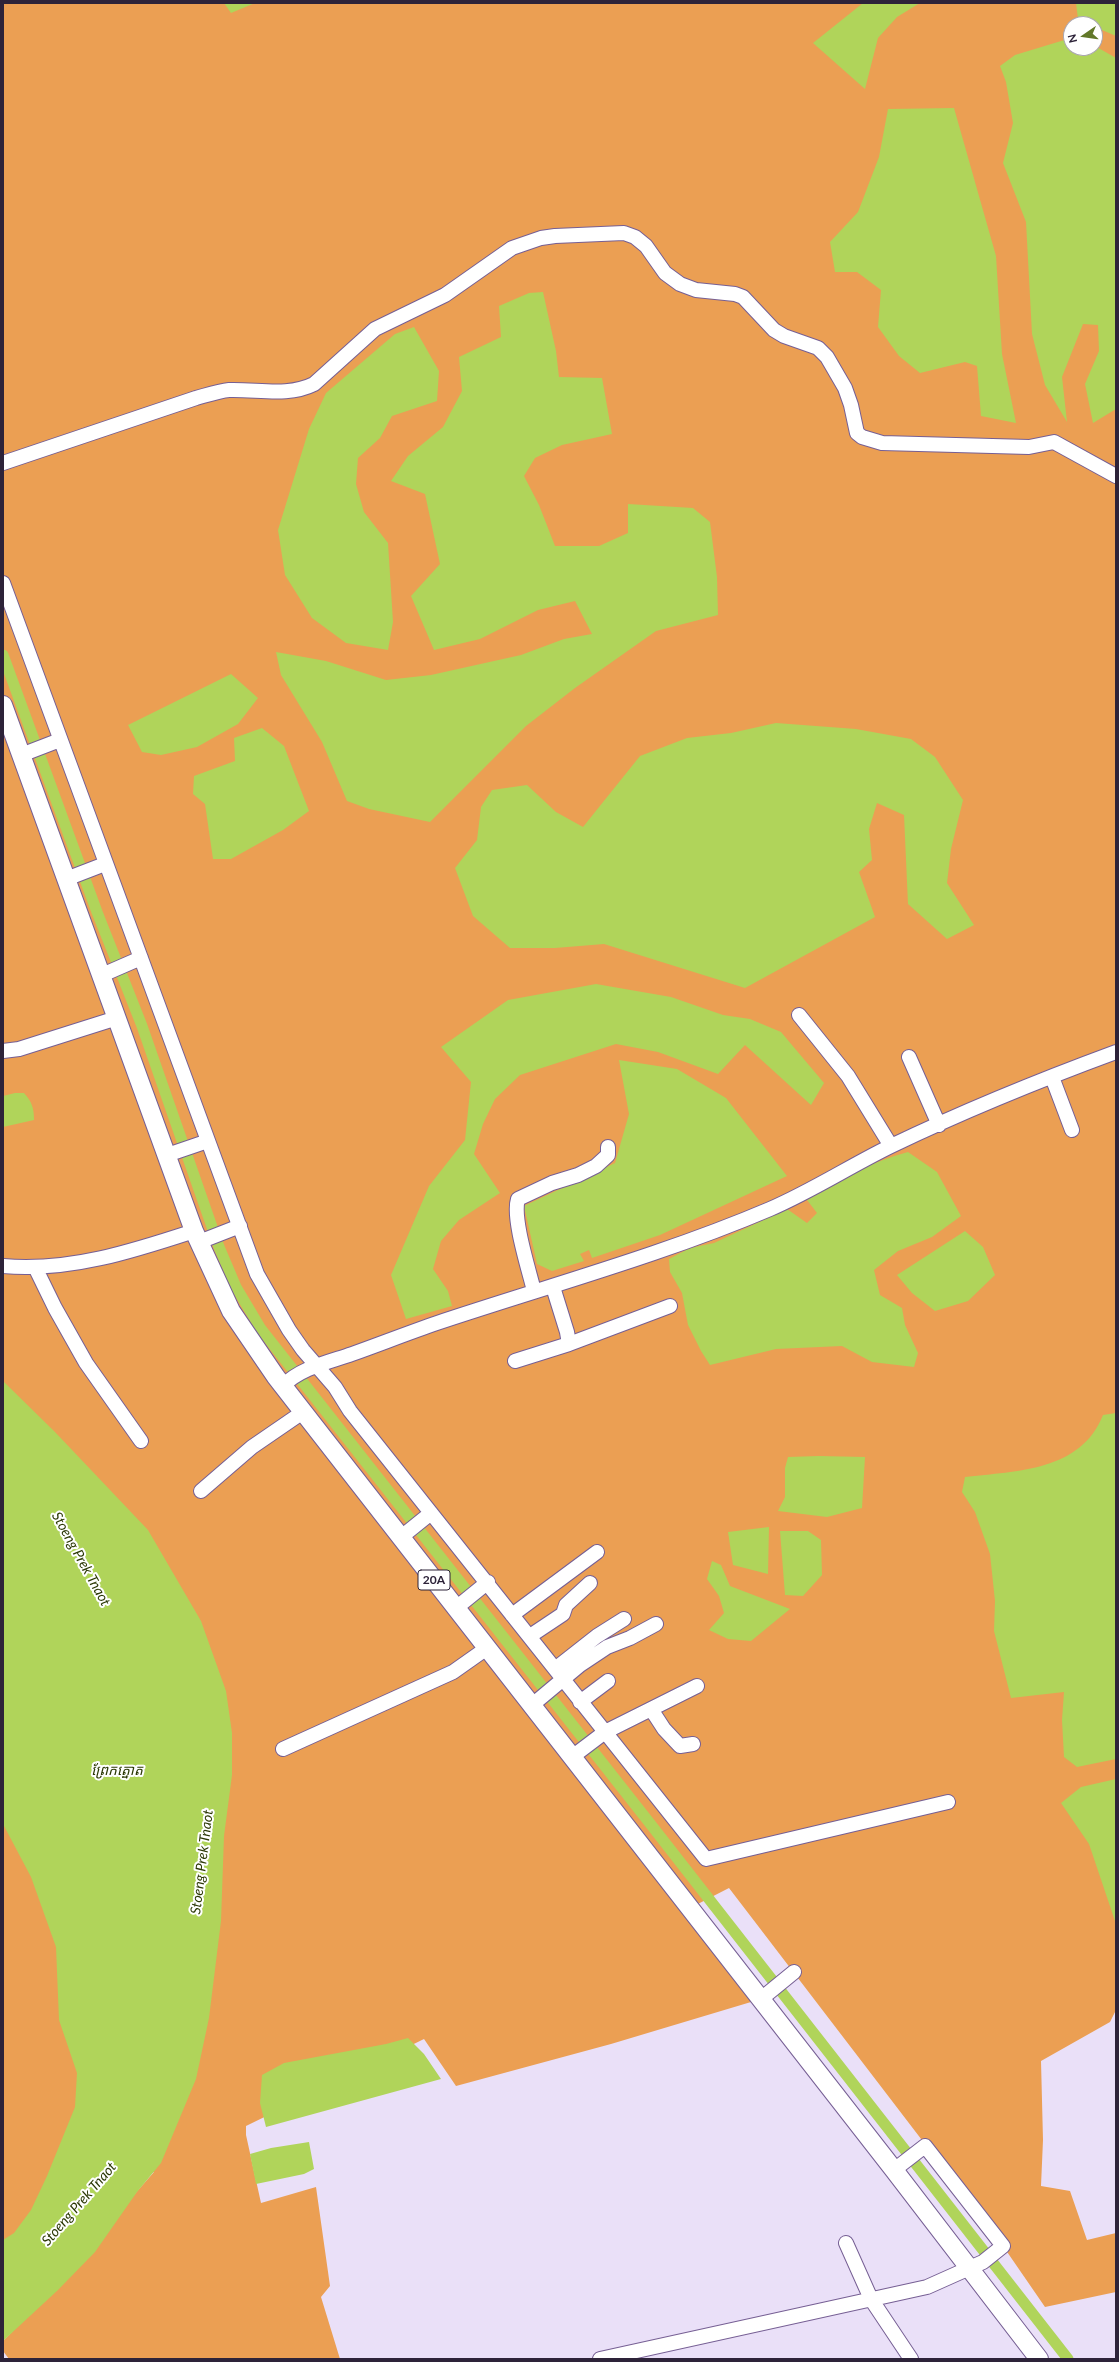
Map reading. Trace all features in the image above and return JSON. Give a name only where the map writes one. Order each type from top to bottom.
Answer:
[{"type":"main road","name":"20A","points":[[3,705],[21,755],[74,876],[102,975],[117,1018],[173,1153],[196,1237],[231,1311],[287,1382],[303,1412],[400,1538],[461,1604],[487,1648],[537,1701],[977,2265],[1039,2359]]},
{"type":"street","points":[[3,463],[196,398],[227,390],[291,392],[303,390],[314,384],[375,329],[445,295],[512,248],[541,238],[608,232],[624,233],[635,237],[646,246],[665,274],[680,284],[696,290],[735,294],[743,297],[774,330],[784,336],[818,348],[838,372],[851,405],[856,432],[862,437],[882,443],[1030,447],[1054,442],[1116,476]]},
{"type":"street","points":[[3,583],[60,740],[101,866],[141,958],[204,1143],[240,1226],[257,1274],[270,1299],[313,1368],[350,1411],[485,1584],[530,1636],[558,1677],[580,1702],[602,1734],[706,1859],[948,1802]]},
{"type":"street","points":[[21,755],[60,740]]},
{"type":"street","points":[[74,876],[101,866]]},
{"type":"street","points":[[102,975],[141,958]]},
{"type":"street","points":[[799,1016],[848,1076],[891,1146]]},
{"type":"street","points":[[3,1051],[19,1049],[117,1018]]},
{"type":"street","points":[[287,1382],[313,1368],[534,1291],[553,1287],[656,1254],[720,1230],[774,1207],[891,1146],[1052,1077],[1116,1052]]},
{"type":"street","points":[[909,1057],[939,1125]]},
{"type":"street","points":[[1052,1077],[1072,1130]]},
{"type":"street","points":[[173,1153],[204,1143]]},
{"type":"street","points":[[534,1291],[517,1219],[515,1207],[518,1199],[596,1166],[608,1155],[608,1147]]},
{"type":"street","points":[[3,1266],[34,1267],[96,1260],[240,1226]]},
{"type":"street","points":[[34,1267],[86,1363],[141,1441]]},
{"type":"street","points":[[553,1287],[567,1332],[568,1344]]},
{"type":"street","points":[[515,1361],[568,1344],[670,1306]]},
{"type":"street","points":[[201,1490],[252,1447],[303,1412]]},
{"type":"street","points":[[400,1538],[431,1513]]},
{"type":"street","points":[[512,1615],[597,1552]]},
{"type":"street","points":[[530,1636],[563,1614],[566,1605],[590,1583]]},
{"type":"street","points":[[461,1604],[485,1584]]},
{"type":"street","points":[[537,1701],[597,1636],[624,1619]]},
{"type":"street","points":[[558,1677],[607,1647],[630,1638],[656,1624]]},
{"type":"street","points":[[283,1749],[453,1672],[487,1648]]},
{"type":"street","points":[[580,1702],[608,1681]]},
{"type":"street","points":[[577,1753],[602,1734],[697,1686]]},
{"type":"street","points":[[651,1709],[664,1729],[680,1746],[693,1744]]},
{"type":"street","points":[[765,1995],[789,1975]]},
{"type":"street","points":[[606,2358],[927,2287],[977,2265],[996,2253],[1002,2246],[925,2146],[899,2166]]},
{"type":"street","points":[[846,2243],[871,2299],[911,2359]]},
{"type":"shaded area","points":[[3,3],[1116,3],[1116,2010],[1110,2022],[1041,2061],[1043,2140],[1041,2186],[1070,2191],[1087,2240],[1116,2233],[1116,2292],[1045,2307],[1003,2246],[729,1888],[690,1908],[761,1999],[611,2044],[456,2086],[424,2039],[246,2126],[246,2135],[261,2203],[316,2187],[330,2286],[321,2297],[340,2359],[9,2359],[3,2351],[3,2341],[22,2322],[154,2172],[3,2246]]},
{"type":"water","points":[[224,3],[255,3],[231,13]]},
{"type":"water","points":[[863,3],[920,3],[897,17],[878,38],[865,89],[813,43]]},
{"type":"water","points":[[1076,3],[1116,3],[1116,36],[1103,30],[1103,16],[1078,16]]},
{"type":"water","points":[[1063,40],[1063,56],[1103,56],[1103,51],[1116,58],[1116,409],[1093,423],[1085,384],[1099,351],[1098,325],[1083,324],[1062,377],[1067,422],[1045,385],[1032,334],[1026,222],[1003,163],[1013,123],[1006,82],[1000,66],[1015,55]]},
{"type":"water","points":[[954,108],[996,256],[1002,354],[1016,423],[981,416],[977,366],[965,362],[920,373],[899,356],[878,327],[881,290],[857,272],[835,272],[830,242],[858,212],[879,157],[888,109]]},
{"type":"water","points":[[543,292],[556,351],[559,377],[602,378],[612,434],[562,445],[535,458],[524,476],[539,505],[555,546],[599,546],[628,533],[628,504],[693,508],[710,522],[717,577],[718,615],[656,631],[575,688],[526,726],[430,822],[369,809],[347,801],[322,742],[281,675],[276,652],[326,661],[386,680],[431,675],[521,655],[564,639],[592,634],[575,601],[538,610],[480,639],[434,650],[411,596],[440,564],[425,494],[391,481],[408,456],[443,427],[462,391],[459,357],[501,337],[499,306],[529,293]]},
{"type":"water","points":[[414,327],[439,371],[437,401],[392,416],[380,438],[358,458],[356,484],[364,512],[388,543],[393,622],[388,650],[346,643],[312,618],[285,575],[278,530],[309,429],[326,393],[395,334]]},
{"type":"water","points":[[231,674],[258,698],[238,724],[197,747],[161,755],[142,752],[128,725]]},
{"type":"water","points":[[776,723],[856,729],[911,739],[935,757],[963,800],[951,849],[947,883],[974,925],[947,939],[908,904],[904,815],[877,803],[869,829],[872,860],[859,872],[875,917],[745,988],[604,944],[555,948],[510,948],[473,916],[455,868],[477,840],[481,807],[492,790],[527,785],[556,812],[583,827],[640,756],[687,738],[731,733]]},
{"type":"water","points":[[262,728],[284,746],[309,811],[283,830],[231,859],[213,859],[205,804],[193,794],[194,776],[235,761],[234,738]]},
{"type":"water","points":[[596,984],[671,997],[723,1015],[750,1019],[781,1032],[824,1083],[811,1105],[745,1045],[718,1074],[658,1052],[616,1044],[520,1075],[495,1099],[483,1124],[474,1154],[500,1193],[459,1220],[441,1241],[433,1269],[448,1291],[452,1306],[406,1319],[391,1275],[429,1186],[465,1140],[471,1082],[441,1047],[508,1000]]},
{"type":"water","points":[[619,1060],[677,1069],[726,1098],[787,1176],[660,1235],[592,1258],[589,1250],[580,1254],[584,1261],[552,1271],[537,1264],[524,1206],[615,1163],[629,1114]]},
{"type":"water","points":[[15,1093],[24,1093],[29,1099],[33,1109],[34,1120],[3,1127],[3,1096]]},
{"type":"water","points":[[908,1152],[937,1172],[961,1216],[932,1237],[898,1251],[874,1270],[880,1295],[902,1308],[905,1325],[918,1353],[914,1367],[872,1362],[842,1346],[776,1349],[710,1365],[688,1325],[682,1293],[670,1272],[669,1259],[690,1248],[714,1243],[787,1209],[807,1223],[817,1213],[807,1200],[831,1185],[868,1166]]},
{"type":"water","points":[[965,1231],[983,1247],[995,1275],[968,1301],[935,1311],[912,1293],[897,1275]]},
{"type":"water","name":"ព្រែកត្នោត","points":[[3,1381],[55,1432],[148,1530],[201,1621],[226,1691],[232,1733],[232,1775],[224,1836],[221,1921],[209,2018],[196,2079],[161,2163],[137,2192],[95,2252],[58,2290],[3,2341],[3,2240],[14,2233],[31,2210],[47,2176],[75,2107],[77,2073],[59,2020],[56,1947],[31,1877],[3,1824]]},
{"type":"water","points":[[1116,1413],[1116,1759],[1077,1767],[1064,1757],[1062,1720],[1064,1692],[1011,1698],[994,1631],[995,1601],[990,1554],[975,1512],[962,1492],[965,1477],[1026,1470],[1063,1458],[1079,1447],[1093,1433],[1103,1415]]},
{"type":"water","points":[[788,1457],[865,1457],[862,1508],[827,1517],[778,1511],[785,1497],[785,1468]]},
{"type":"water","points":[[769,1527],[768,1574],[733,1565],[728,1532]]},
{"type":"water","points":[[780,1531],[808,1531],[821,1540],[822,1575],[803,1596],[785,1595]]},
{"type":"water","points":[[712,1561],[721,1565],[730,1586],[790,1609],[751,1641],[728,1639],[709,1630],[724,1613],[719,1596],[707,1579]]},
{"type":"water","points":[[1116,1779],[1116,1924],[1089,1844],[1061,1803],[1081,1787]]},
{"type":"water","points":[[408,2038],[424,2054],[441,2079],[266,2127],[260,2103],[262,2075],[284,2063],[386,2044]]},
{"type":"water","points":[[309,2142],[314,2169],[304,2174],[256,2184],[250,2154],[271,2148]]},
{"type":"waterway","points":[[3,655],[97,912],[142,1026],[219,1247],[236,1287],[261,1329],[652,1826],[1068,2359]]},
{"type":"water label","name":"Stoeng Prek Tnaot","points":[[81,1559]]},
{"type":"water label","name":"Stoeng Prek Tnaot","points":[[202,1862]]},
{"type":"water label","name":"Stoeng Prek Tnaot","points":[[79,2204]]}]
